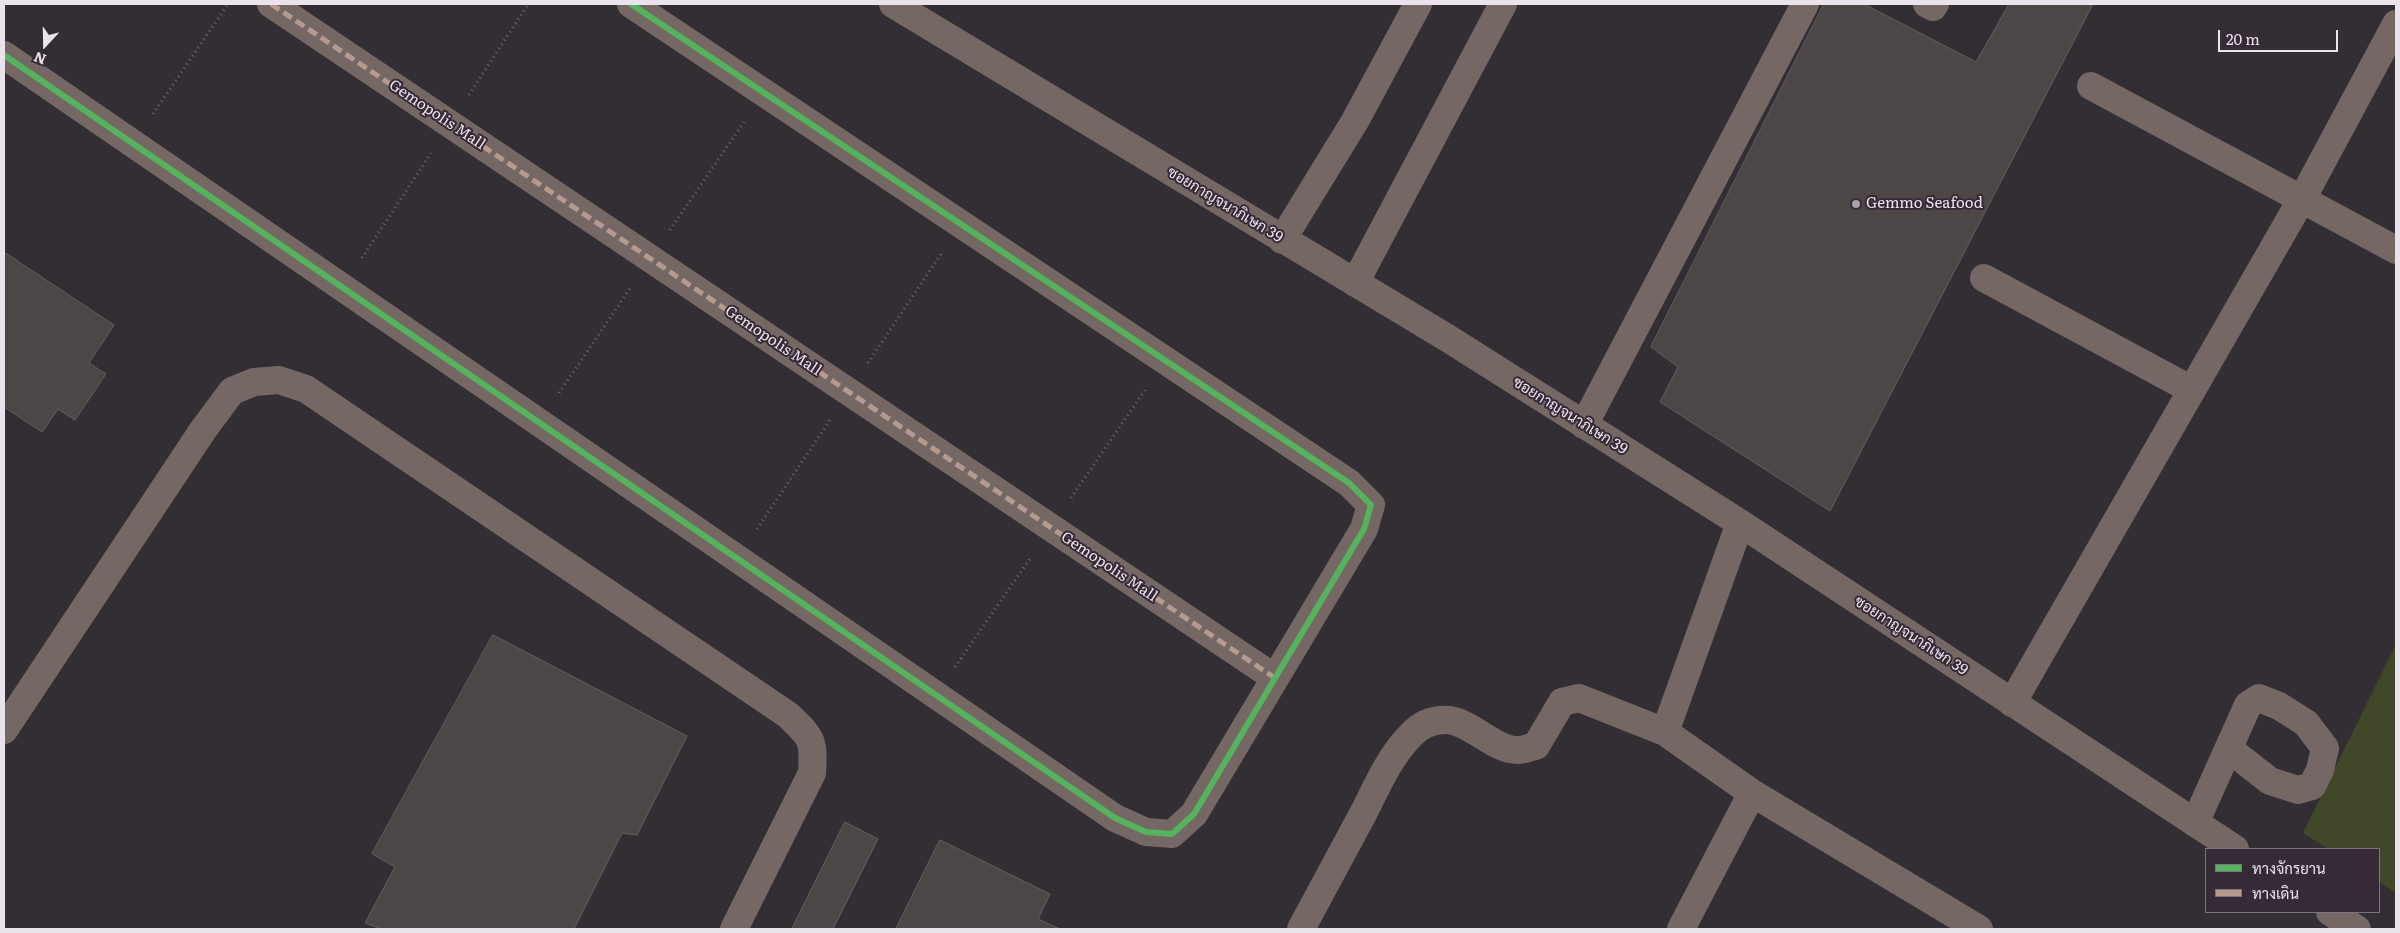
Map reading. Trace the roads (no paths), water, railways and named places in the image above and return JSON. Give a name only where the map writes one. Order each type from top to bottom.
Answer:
[{"type":"street","name":"Gemopolis Mall","points":[[271,4],[1275,678]]},
{"type":"street","points":[[4,55],[1115,818],[1146,832],[1172,834],[1194,814],[1364,529],[1371,505],[1349,483],[631,4]]},
{"type":"street","name":"ซอยกาญจนาภิเษก 39","points":[[893,4],[1355,283],[1740,523],[2233,848]]},
{"type":"street","points":[[1282,240],[1355,121],[1418,4]]},
{"type":"street","points":[[1355,283],[1503,4]]},
{"type":"street","points":[[1584,425],[1806,4]]},
{"type":"street","points":[[1927,4],[1933,7],[1935,4]]},
{"type":"street","points":[[2012,703],[2302,199],[2396,24]]},
{"type":"street","points":[[2091,86],[2396,250]]},
{"type":"street","points":[[1984,278],[2192,390]]},
{"type":"street","points":[[4,730],[202,430],[232,392],[254,382],[279,380],[306,389],[780,710],[808,734],[813,752],[812,773],[734,929]]},
{"type":"street","points":[[1665,732],[1740,523]]},
{"type":"street","points":[[1301,929],[1380,781],[1411,735],[1423,725],[1435,720],[1450,720],[1470,727],[1502,746],[1516,751],[1536,746],[1562,702],[1579,698],[1665,732],[1752,793],[1978,929]]},
{"type":"street","points":[[2195,823],[2229,749]]},
{"type":"street","points":[[1682,929],[1752,793]]},
{"type":"street","points":[[2332,913],[2357,929]]},
{"type":"place","name":"Gemmo Seafood","points":[[1856,204]]}]
